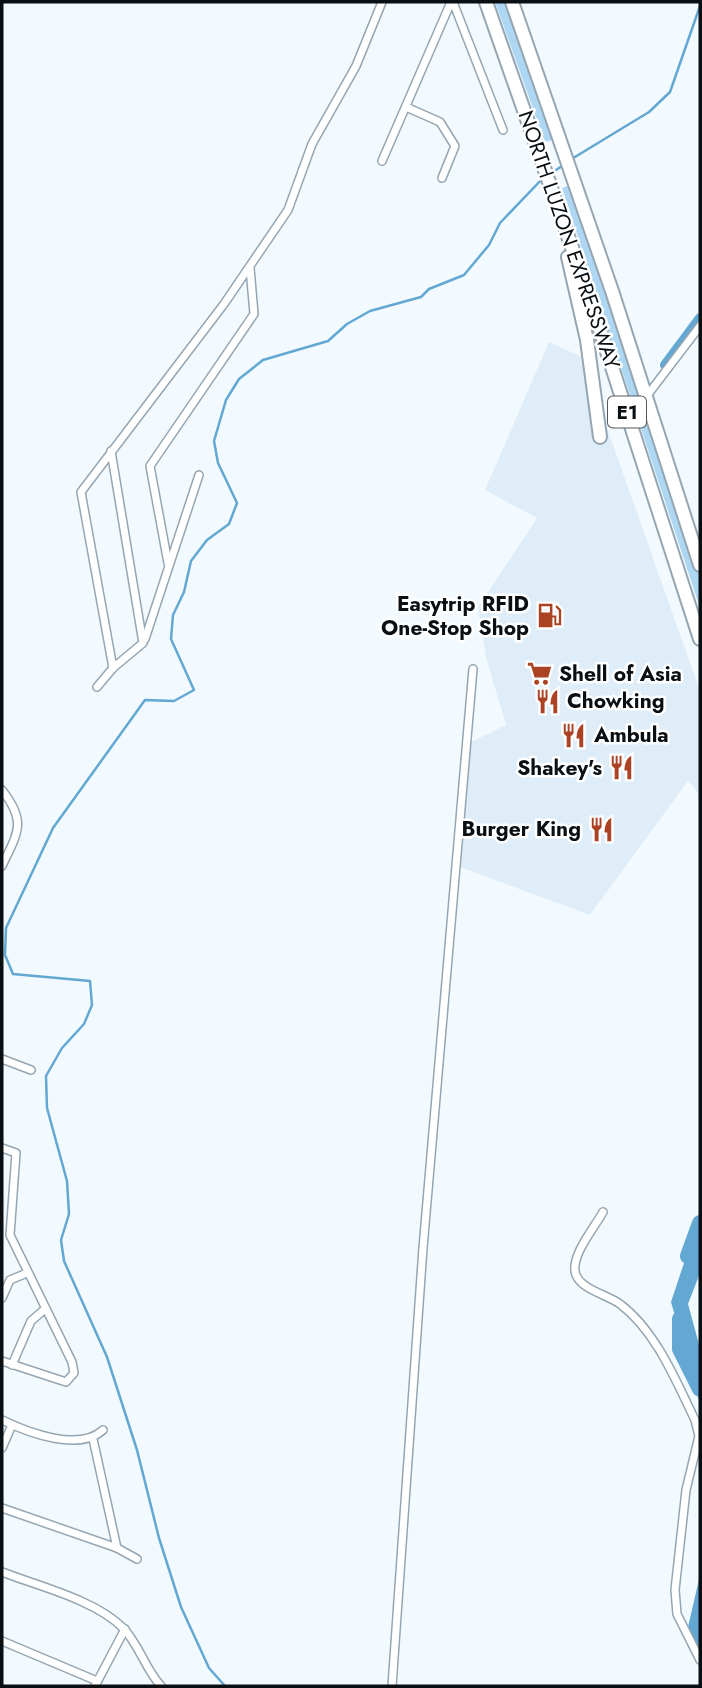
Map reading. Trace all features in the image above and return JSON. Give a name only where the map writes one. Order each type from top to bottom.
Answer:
[{"type":"highway","name":"NORTH LUZON EXPRESSWAY","points":[[486,2],[553,191],[700,639]]},
{"type":"highway","name":"NORTH LUZON EXPRESSWAY","points":[[512,2],[572,174],[700,565]]},
{"type":"highway","points":[[553,191],[587,340],[600,438]]},
{"type":"street","points":[[113,668],[81,492],[250,268],[288,211],[312,144],[356,66],[382,2]]},
{"type":"street","points":[[382,161],[452,2]]},
{"type":"street","points":[[452,2],[503,130]]},
{"type":"street","points":[[406,107],[440,122],[455,146],[442,178]]},
{"type":"street","points":[[168,563],[150,466],[254,314],[250,268]]},
{"type":"street","points":[[646,397],[700,326]]},
{"type":"street","points":[[111,451],[143,643]]},
{"type":"street","points":[[97,688],[113,668],[143,643],[199,475]]},
{"type":"street","points":[[392,1686],[424,1234],[473,669]]},
{"type":"street","points":[[2,790],[16,808],[18,833],[2,866]]},
{"type":"street","points":[[2,1059],[31,1070]]},
{"type":"street","points":[[2,1147],[16,1153],[10,1236],[72,1362],[74,1373],[66,1382],[2,1361]]},
{"type":"street","points":[[603,1212],[580,1252],[575,1272],[581,1282],[621,1304],[650,1334],[692,1413],[699,1436],[686,1490],[675,1590],[677,1614],[700,1660]]},
{"type":"street","points":[[2,1239],[10,1236]]},
{"type":"street","points":[[2,1298],[10,1280],[27,1273]]},
{"type":"street","points":[[12,1365],[31,1321],[45,1309]]},
{"type":"street","points":[[2,1420],[70,1441],[93,1439],[103,1430]]},
{"type":"street","points":[[2,1448],[12,1425]]},
{"type":"street","points":[[93,1439],[117,1548]]},
{"type":"street","points":[[2,1508],[117,1548],[137,1559]]},
{"type":"street","points":[[2,1572],[101,1611],[125,1629],[149,1674],[161,1686]]},
{"type":"street","points":[[2,1642],[96,1684],[125,1629]]},
{"type":"shaded area","points":[[495,2],[506,2],[555,139],[545,142]]},
{"type":"shaded area","points":[[570,185],[700,577],[700,608],[562,188]]},
{"type":"shaded area","name":"Shell of Asia","points":[[549,342],[582,357],[700,691],[700,795],[688,781],[590,915],[460,867],[469,743],[506,725],[486,658],[478,607],[537,518],[485,490]]},
{"type":"shaded area","points":[[700,1227],[700,1273],[688,1304],[700,1348],[700,1404],[671,1302],[693,1236]]},
{"type":"shaded area","points":[[700,1575],[700,1665],[685,1640]]},
{"type":"waterway","points":[[570,160],[649,112],[670,92],[700,6]]},
{"type":"waterway","points":[[550,174],[565,164]]},
{"type":"waterway","points":[[225,1686],[209,1668],[181,1607],[159,1538],[137,1450],[107,1357],[64,1261],[61,1240],[69,1214],[67,1181],[47,1108],[46,1076],[62,1048],[84,1024],[92,1005],[90,981],[13,974],[5,955],[6,928],[53,828],[145,700],[174,701],[194,690],[171,639],[173,615],[184,592],[191,561],[207,540],[229,524],[237,503],[218,463],[214,441],[226,400],[239,379],[263,360],[328,341],[347,324],[370,311],[421,297],[429,289],[464,275],[489,245],[500,223],[544,177]]},
{"type":"waterway","points":[[665,365],[700,318]]},
{"type":"waterway","points":[[688,1256],[700,1223]]},
{"type":"waterway","points":[[680,1319],[680,1349],[700,1389]]},
{"type":"place","name":"Easytrip RFID One-Stop Shop","points":[[549,616]]},
{"type":"place","name":"Shell of Asia","points":[[539,674]]},
{"type":"place","name":"Chowking","points":[[547,701]]},
{"type":"place","name":"Ambula","points":[[574,735]]},
{"type":"place","name":"Shakey's","points":[[622,768]]},
{"type":"place","name":"Burger King","points":[[601,829]]}]
